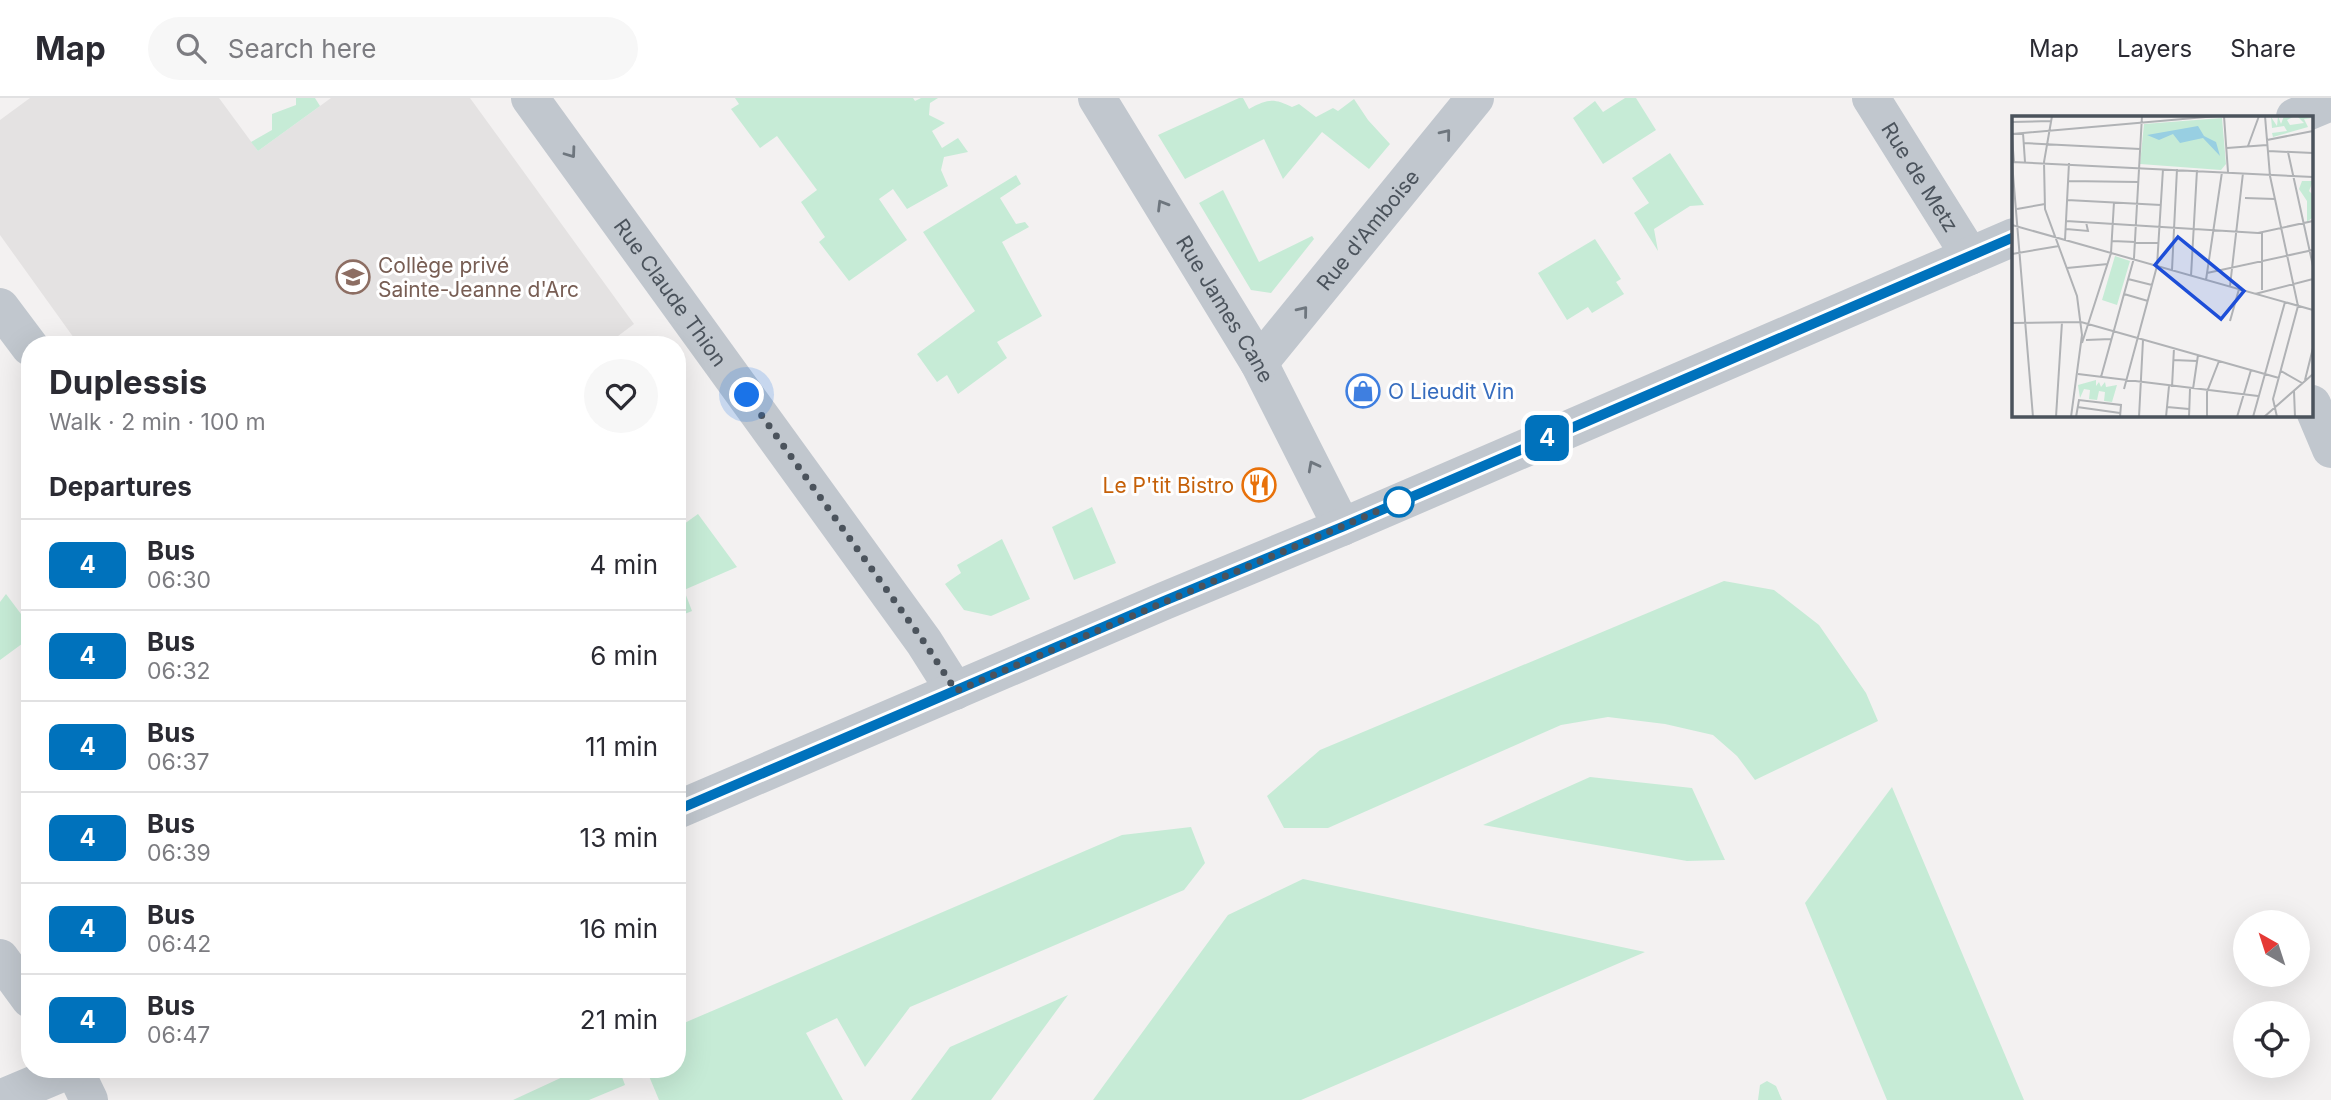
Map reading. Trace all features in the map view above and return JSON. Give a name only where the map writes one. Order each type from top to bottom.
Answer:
[{"type":"street","name":"Rue Claude Thion","points":[[530,98],[924,642],[956,691]]},
{"type":"street","name":"Rue James Cane","points":[[1097,98],[1259,363],[1342,527]]},
{"type":"street","name":"Rue d'Amboise","points":[[1259,363],[1475,98]]},
{"type":"street","name":"Rue de Metz","points":[[1871,98],[1970,256]]},
{"type":"street","points":[[2297,116],[2331,102]]},
{"type":"street","points":[[686,806],[2012,238]]},
{"type":"street","points":[[0,307],[22,336]]},
{"type":"street","points":[[2314,409],[2331,449]]},
{"type":"street","points":[[0,958],[21,987]]},
{"type":"street","points":[[0,1099],[50,1078]]},
{"type":"street","points":[[77,1078],[89,1100]]},
{"type":"shaded area","points":[[30,98],[219,98],[258,151],[331,98],[470,98],[634,324],[618,336],[73,336],[0,235],[0,120]]},
{"type":"green space","points":[[296,98],[315,98],[320,106],[258,151],[251,142],[272,130],[272,114],[296,105]]},
{"type":"green space","points":[[735,98],[913,98],[915,101],[921,98],[938,98],[930,103],[929,115],[945,123],[932,131],[942,148],[958,138],[968,152],[944,157],[941,170],[948,186],[907,209],[893,189],[879,199],[907,240],[849,281],[819,242],[825,237],[801,202],[817,190],[777,136],[760,148],[731,109],[739,104]]},
{"type":"green space","points":[[1243,98],[1249,109],[1271,101],[1292,107],[1299,104],[1316,117],[1333,108],[1338,111],[1354,99],[1368,120],[1390,144],[1369,169],[1322,132],[1283,179],[1264,139],[1185,179],[1158,135]]},
{"type":"green space","points":[[1625,98],[1636,98],[1656,130],[1603,164],[1573,118],[1595,101],[1603,112]]},
{"type":"green space","points":[[1670,153],[1704,205],[1690,206],[1654,229],[1658,251],[1634,213],[1649,203],[1632,178]]},
{"type":"green space","points":[[1016,175],[1021,184],[1000,198],[1016,224],[1025,222],[1029,227],[1002,242],[1042,316],[997,342],[1007,358],[958,394],[947,375],[937,382],[917,354],[975,311],[923,232]]},
{"type":"green space","points":[[1223,190],[1259,262],[1312,236],[1314,239],[1271,293],[1251,290],[1199,203]]},
{"type":"green space","points":[[1595,239],[1621,279],[1616,282],[1624,294],[1592,313],[1588,307],[1567,320],[1538,273]]},
{"type":"green space","points":[[1092,507],[1116,563],[1074,580],[1052,527]]},
{"type":"green space","points":[[698,514],[737,567],[686,589],[686,523]]},
{"type":"green space","points":[[1002,539],[1030,599],[991,616],[964,610],[945,584],[961,573],[957,565]]},
{"type":"green space","points":[[1724,581],[1774,590],[1819,625],[1866,693],[1878,721],[1755,780],[1737,756],[1713,735],[1665,724],[1608,717],[1561,725],[1328,828],[1284,828],[1267,796],[1320,750]]},
{"type":"green space","points":[[6,594],[21,614],[21,645],[0,660],[0,602]]},
{"type":"green space","points":[[686,595],[692,611],[686,613]]},
{"type":"green space","points":[[1590,777],[1692,788],[1725,860],[1687,861],[1483,825]]},
{"type":"green space","points":[[1892,787],[2024,1100],[1887,1100],[1805,903]]},
{"type":"green space","points":[[1191,827],[1205,863],[1184,890],[910,1007],[865,1067],[837,1018],[806,1033],[843,1100],[659,1100],[650,1078],[686,1078],[686,1022],[1122,835]]},
{"type":"green space","points":[[1303,879],[1645,952],[1301,1100],[1093,1100],[1228,915]]},
{"type":"green space","points":[[1068,995],[991,1100],[911,1100],[950,1047]]},
{"type":"green space","points":[[561,1078],[622,1078],[625,1085],[589,1100],[513,1100]]},
{"type":"green space","points":[[1767,1081],[1776,1086],[1782,1100],[1758,1100],[1760,1085]]},
{"type":"bus line","name":"4","points":[[686,806],[2012,238]]},
{"type":"place","name":"Collège privé Sainte-Jeanne d'Arc","points":[[353,277]]},
{"type":"place","name":"O Lieudit Vin","points":[[1363,391]]},
{"type":"place","name":"Le P'tit Bistro","points":[[1259,485]]},
{"type":"route","points":[[747,395],[924,642],[956,691],[1399,502]]}]
